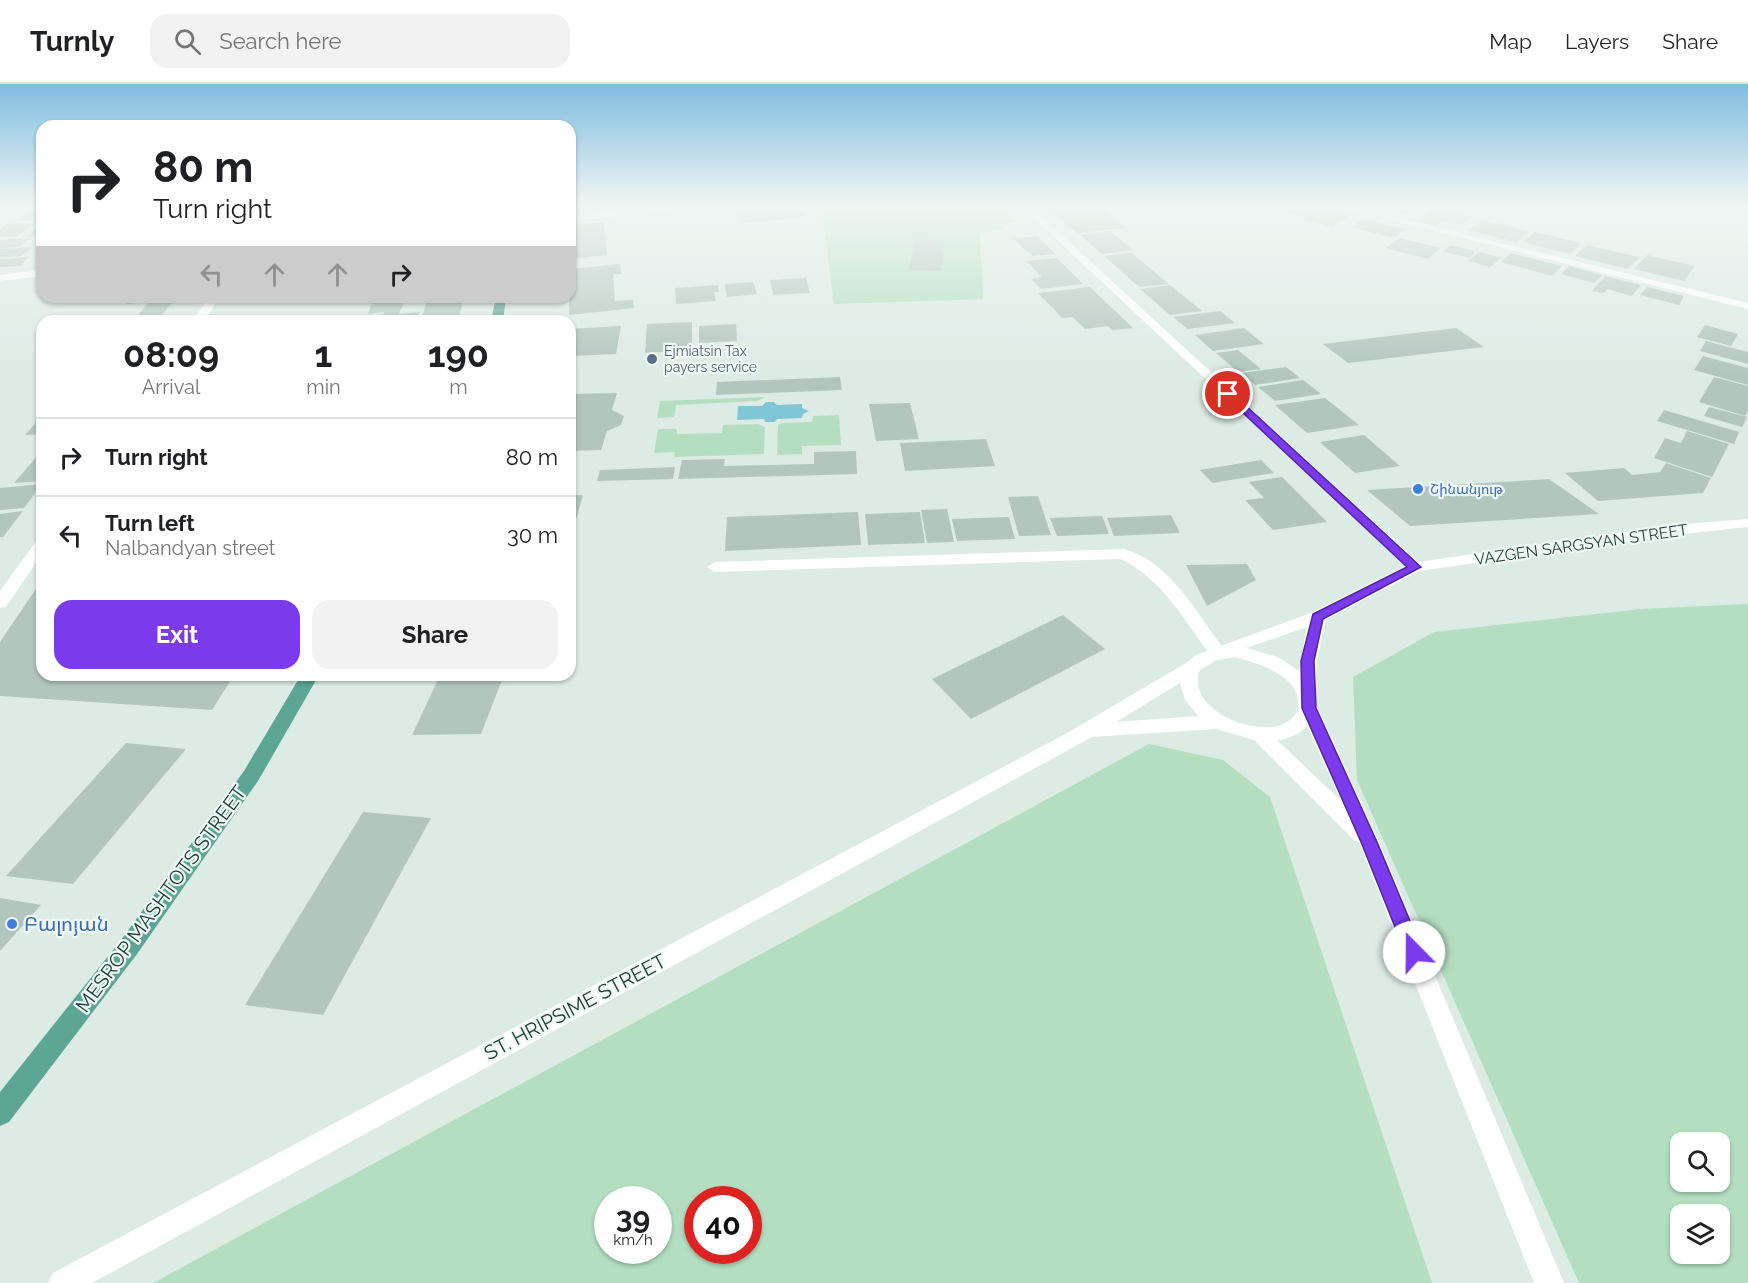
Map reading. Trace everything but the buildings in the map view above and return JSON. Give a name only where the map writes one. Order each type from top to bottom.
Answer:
[{"type":"main road","name":"MESROP MASHTOTS STREET","points":[[0,1113],[129,947],[244,786],[306,681]]},
{"type":"street","points":[[1084,261],[1415,567]]},
{"type":"street","points":[[1563,261],[1748,306]]},
{"type":"street","points":[[0,278],[36,274]]},
{"type":"street","name":"VAZGEN SARGSYAN STREET","points":[[1217,652],[1317,617],[1415,567],[1673,530],[1748,523]]},
{"type":"street","points":[[0,603],[36,552]]},
{"type":"street","points":[[715,567],[1124,554],[1139,559],[1156,573],[1217,652]]},
{"type":"street","points":[[1317,617],[1308,661],[1308,701],[1304,719],[1294,728],[1278,734],[1260,735],[1238,731],[1217,722],[1201,710],[1191,695],[1187,681],[1191,668],[1202,658],[1217,652],[1236,651],[1274,661],[1295,676],[1308,701],[1369,842],[1549,1283]]},
{"type":"street","name":"ST. HRIPSIME STREET","points":[[63,1283],[1088,730],[1191,668]]},
{"type":"street","points":[[1088,730],[1217,722]]},
{"type":"street","points":[[1260,735],[1369,842]]},
{"type":"green space","points":[[828,261],[981,261],[983,299],[834,304]]},
{"type":"green space","points":[[765,397],[758,401],[676,405],[674,417],[657,418],[660,401]]},
{"type":"green space","points":[[839,415],[841,445],[802,446],[802,454],[777,455],[778,425],[812,422],[813,416]]},
{"type":"green space","points":[[758,424],[765,427],[764,454],[674,457],[675,452],[654,453],[658,429],[677,429],[677,434],[722,433],[723,425]]},
{"type":"green space","points":[[1748,604],[1748,1283],[1579,1283],[1357,780],[1353,677],[1434,632],[1641,609]]},
{"type":"green space","points":[[1149,744],[1223,760],[1270,797],[1432,1283],[153,1283]]},
{"type":"water","points":[[766,402],[774,402],[777,405],[802,404],[802,408],[809,411],[803,414],[802,418],[777,419],[775,422],[765,422],[764,419],[737,420],[738,406],[762,406]]},
{"type":"place","name":"Ejmiatsin Tax payers service","points":[[652,359]]},
{"type":"place","name":"Շինանյութ","points":[[1418,489]]},
{"type":"place","name":"Բալոյան","points":[[12,924]]},
{"type":"route","points":[[1228,394],[1415,567],[1317,617],[1308,661],[1309,708],[1369,842],[1414,952]]}]
